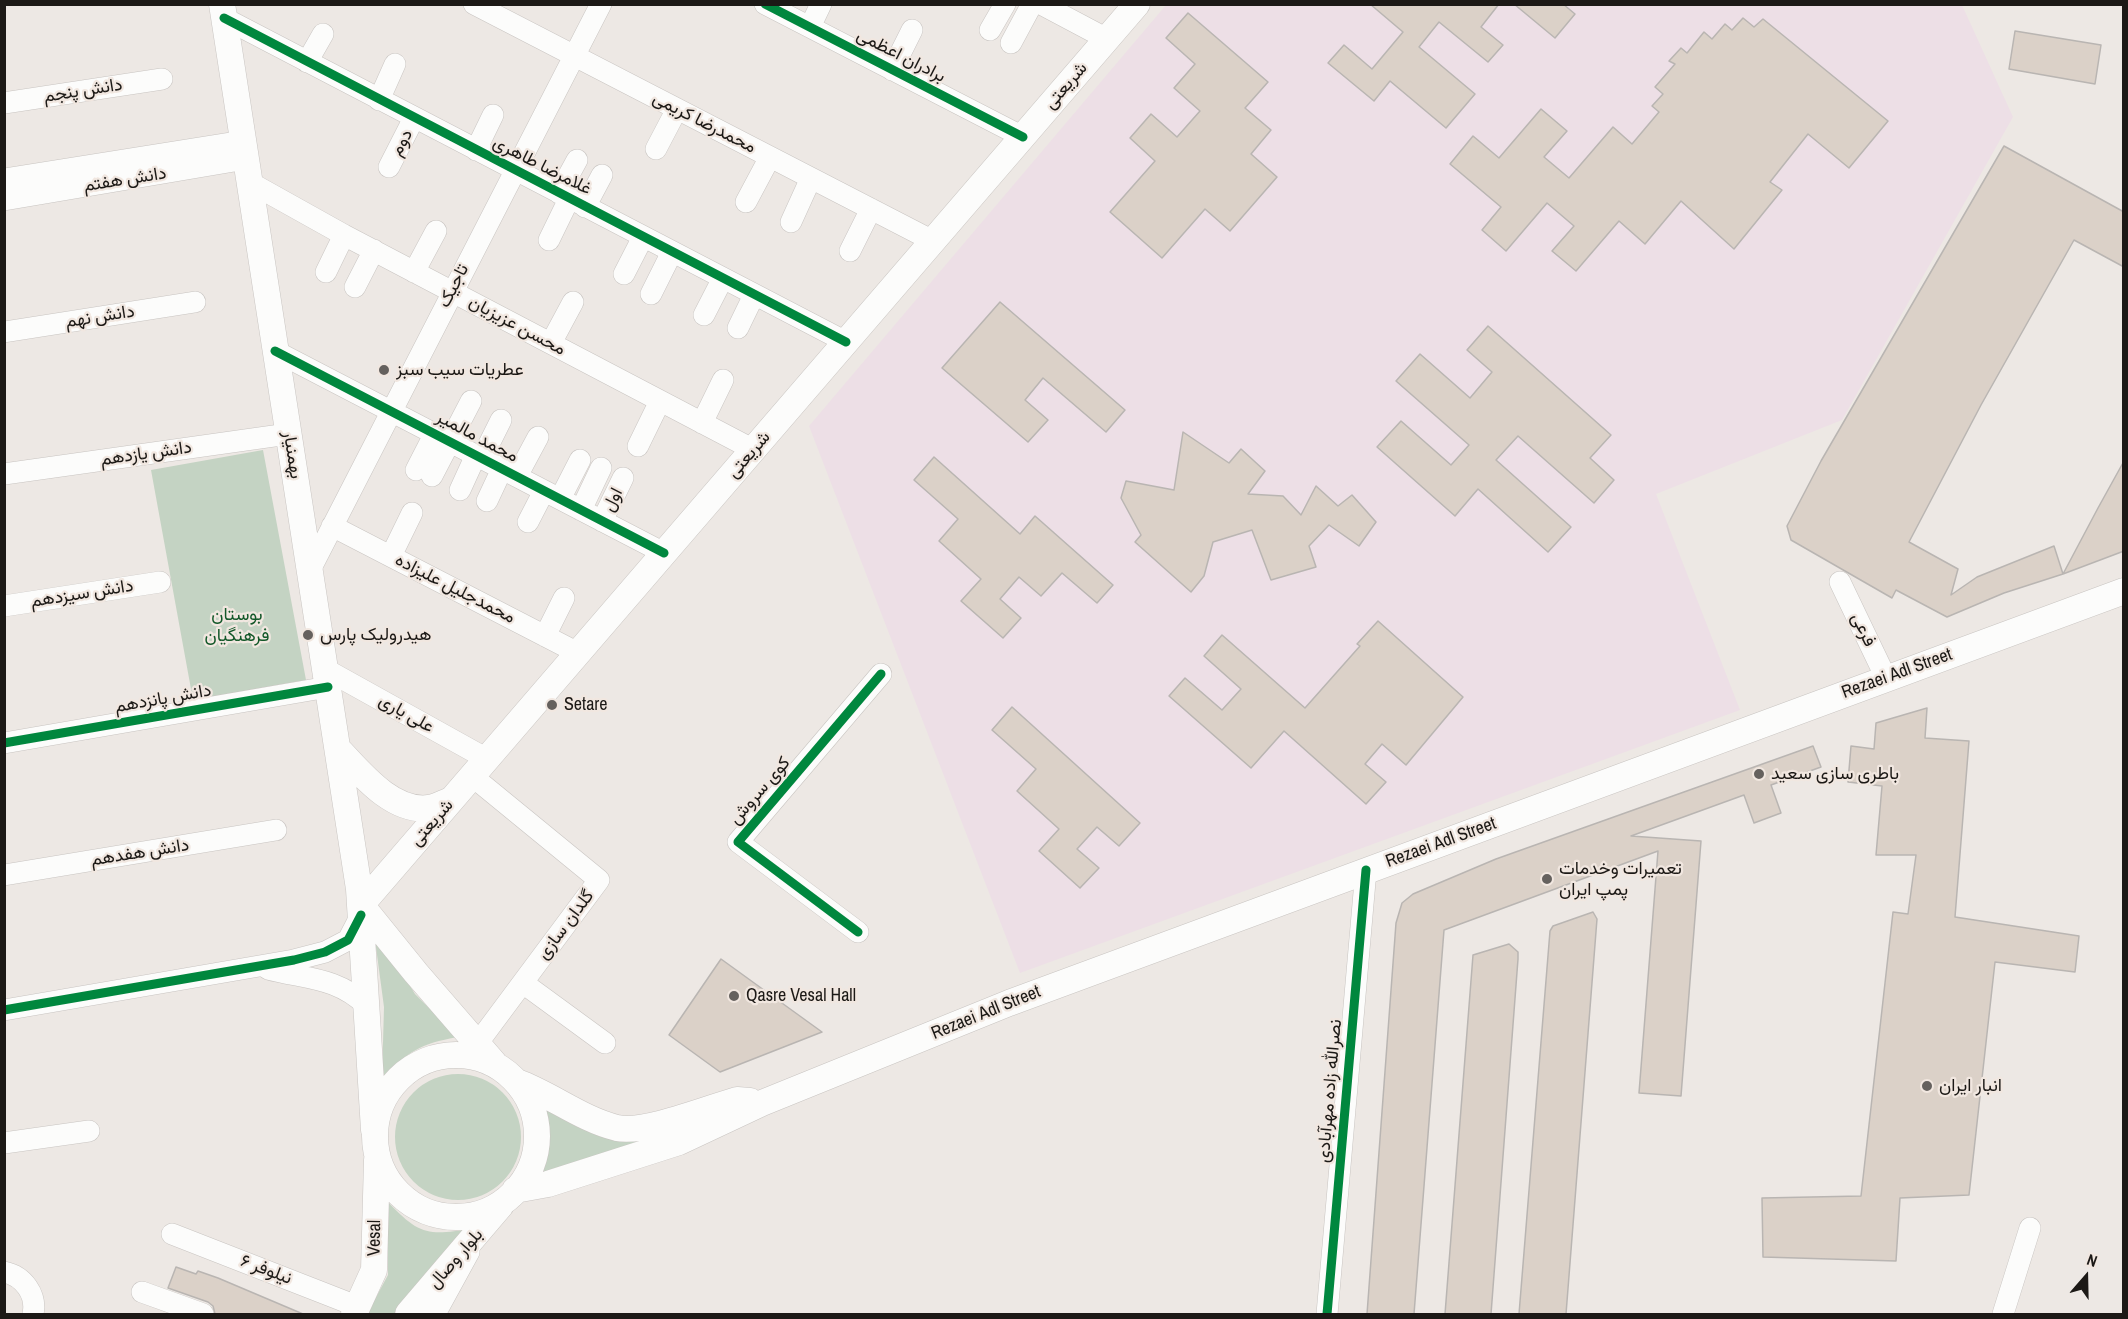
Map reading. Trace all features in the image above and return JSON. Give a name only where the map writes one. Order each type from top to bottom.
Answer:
[{"type":"main road","name":"شریعتی","points":[[361,910],[451,800],[1137,4]]},
{"type":"main road","name":"بهمنیار","points":[[223,11],[361,910],[374,1131]]},
{"type":"main road","name":"Rezaei Adl Street","points":[[509,1196],[679,1142],[762,1103],[1009,1003],[2124,591]]},
{"type":"main road","points":[[338,749],[384,793],[404,804],[429,808],[451,800]]},
{"type":"main road","points":[[361,910],[496,1065],[517,1082],[543,1092],[597,1121],[620,1129],[644,1128],[737,1100],[762,1103]]},
{"type":"main road","points":[[496,1065],[470,1056],[443,1055],[417,1064],[395,1081],[380,1104],[374,1131],[377,1157],[387,1180],[399,1193],[428,1212],[453,1217],[479,1214],[509,1196],[522,1184],[534,1159],[537,1132],[531,1105],[517,1082]]},
{"type":"main road","name":"Vesal","points":[[356,1311],[374,1270],[377,1157]]},
{"type":"main road","name":"بلوار وصال","points":[[408,1314],[509,1196]]},
{"type":"street","name":"تاجیک","points":[[310,570],[451,291],[601,4]]},
{"type":"street","name":"برادران اعظمی","points":[[765,4],[1023,137]]},
{"type":"street","points":[[810,27],[821,4]]},
{"type":"street","points":[[990,30],[1005,4]]},
{"type":"street","points":[[1011,43],[1032,4]]},
{"type":"street","points":[[1041,4],[1107,39]]},
{"type":"street","name":"محمدرضا کریمی","points":[[478,5],[933,241]]},
{"type":"street","name":"غلامرضا طاهری","points":[[223,11],[307,62],[846,342]]},
{"type":"street","points":[[892,70],[912,30]]},
{"type":"street","points":[[307,62],[323,34]]},
{"type":"street","points":[[379,100],[395,64]]},
{"type":"street","name":"دانش پنجم","points":[[4,103],[162,79]]},
{"type":"street","points":[[656,149],[677,109]]},
{"type":"street","points":[[476,150],[494,116]]},
{"type":"street","name":"دوم","points":[[389,167],[414,118]]},
{"type":"street","points":[[746,202],[770,157]]},
{"type":"street","points":[[549,240],[571,200],[577,160]]},
{"type":"street","name":"دانش هفتم","points":[[4,180],[246,161]]},
{"type":"street","name":"دانش هفتم","points":[[4,200],[246,161]]},
{"type":"street","name":"محسن عزیزیان","points":[[246,161],[344,235],[754,450]]},
{"type":"street","points":[[571,200],[602,175]]},
{"type":"street","points":[[791,222],[811,178]]},
{"type":"street","points":[[850,251],[871,209]]},
{"type":"street","points":[[414,272],[436,231]]},
{"type":"street","points":[[326,272],[344,235]]},
{"type":"street","points":[[624,274],[643,237]]},
{"type":"street","points":[[355,287],[374,250]]},
{"type":"street","points":[[651,294],[672,252]]},
{"type":"street","points":[[699,312],[718,276]]},
{"type":"street","points":[[738,328],[754,294]]},
{"type":"street","name":"دانش نهم","points":[[4,332],[195,302]]},
{"type":"street","points":[[551,344],[573,303]]},
{"type":"street","name":"محمد مالمیر","points":[[276,351],[664,553]]},
{"type":"street","points":[[702,423],[723,380]]},
{"type":"street","points":[[638,446],[660,400]]},
{"type":"street","points":[[424,473],[442,437],[471,401]]},
{"type":"street","points":[[460,490],[501,420]]},
{"type":"street","name":"دانش یازدهم","points":[[4,474],[288,434]]},
{"type":"street","points":[[487,501],[538,437]]},
{"type":"street","points":[[528,522],[580,460]]},
{"type":"street","points":[[581,510],[601,468]]},
{"type":"street","name":"اول","points":[[602,521],[623,478]]},
{"type":"street","points":[[391,556],[412,513]]},
{"type":"street","name":"محمدجلیل علیزاده","points":[[332,526],[578,653]]},
{"type":"street","name":"دانش سیزدهم","points":[[4,606],[160,582]]},
{"type":"street","name":"فرعی","points":[[1840,582],[1886,678]]},
{"type":"street","points":[[545,636],[564,598]]},
{"type":"street","name":"کوی سروش","points":[[858,932],[738,842],[881,674]]},
{"type":"street","name":"دانش پانزدهم","points":[[4,743],[326,678]]},
{"type":"street","name":"علی یاری","points":[[326,678],[480,767]]},
{"type":"street","name":"گلدان سازی","points":[[477,1044],[599,880],[480,767]]},
{"type":"street","name":"دانش هفدهم","points":[[4,875],[276,830]]},
{"type":"street","name":"نصرالله زاده مهرآبادی","points":[[1327,1314],[1366,870]]},
{"type":"street","points":[[4,1010],[261,967],[325,952],[348,940],[361,910]]},
{"type":"street","points":[[261,967],[328,981],[354,993],[367,1006]]},
{"type":"street","points":[[523,983],[605,1043]]},
{"type":"street","points":[[4,1143],[89,1131]]},
{"type":"street","points":[[2003,1314],[2030,1228]]},
{"type":"street","name":"نیلوفر ۶","points":[[172,1234],[356,1311]]},
{"type":"street","points":[[435,1314],[478,1234]]},
{"type":"street","points":[[4,1272],[19,1278],[28,1287],[33,1298],[33,1314]]},
{"type":"street","points":[[142,1292],[203,1314]]},
{"type":"shaded area","points":[[1166,5],[1962,5],[2013,117],[1842,420],[1656,494],[1740,710],[1020,973],[809,426]]},
{"type":"green space","name":"بوستان فرهنگیان","points":[[263,450],[306,680],[193,700],[151,470]]},
{"type":"green space","points":[[373,925],[415,994],[458,1037],[416,1050],[382,1079],[384,1007]]},
{"type":"green space","points":[[458,1074],[482,1079],[502,1093],[516,1113],[521,1137],[516,1161],[502,1181],[482,1195],[458,1200],[434,1195],[414,1181],[400,1161],[395,1137],[400,1113],[414,1093],[434,1079]]},
{"type":"green space","points":[[544,1102],[623,1139],[644,1141],[538,1178],[548,1140]]},
{"type":"green space","points":[[388,1202],[408,1221],[426,1230],[445,1232],[472,1229],[400,1314],[367,1314],[388,1275]]},
{"type":"building","points":[[1370,4],[1499,4],[1481,27],[1503,45],[1488,62],[1439,22],[1419,47],[1475,94],[1446,128],[1390,81],[1374,101],[1328,63],[1344,45],[1372,69],[1403,32]]},
{"type":"building","points":[[1514,4],[1563,4],[1575,14],[1555,38]]},
{"type":"building","points":[[1188,13],[1268,82],[1245,108],[1271,130],[1251,154],[1277,177],[1230,231],[1205,209],[1162,258],[1110,212],[1155,161],[1130,138],[1151,114],[1177,137],[1200,111],[1174,88],[1195,64],[1166,38]]},
{"type":"building","points":[[1743,18],[1754,27],[1763,19],[1888,121],[1849,168],[1808,134],[1770,182],[1782,190],[1734,249],[1681,201],[1645,244],[1619,221],[1576,271],[1552,251],[1574,226],[1547,203],[1506,251],[1482,230],[1501,207],[1450,164],[1473,136],[1499,158],[1541,109],[1567,131],[1544,157],[1569,178],[1613,127],[1632,144],[1659,112],[1652,106],[1663,94],[1655,87],[1675,64],[1669,61],[1681,48],[1687,53],[1704,32],[1712,39],[1725,24],[1732,30]]},
{"type":"building","points":[[2015,31],[2101,45],[2095,84],[2009,69]]},
{"type":"building","points":[[2004,146],[2124,212],[2124,267],[2074,240],[1981,405],[1909,542],[1958,569],[1951,595],[1977,577],[2054,546],[2063,574],[2004,593],[1947,617],[1896,590],[1892,598],[1791,540],[1787,526],[1821,461]]},
{"type":"building","points":[[1000,302],[1125,410],[1106,432],[1043,378],[1025,400],[1048,420],[1028,442],[942,368]]},
{"type":"building","points":[[1488,326],[1611,435],[1590,458],[1614,480],[1594,503],[1518,436],[1496,460],[1571,527],[1548,552],[1478,489],[1455,516],[1377,447],[1401,421],[1451,465],[1469,445],[1396,381],[1420,354],[1470,398],[1492,372],[1467,350]]},
{"type":"building","points":[[1183,432],[1229,463],[1241,449],[1265,471],[1248,494],[1283,496],[1301,515],[1316,486],[1338,506],[1352,495],[1376,522],[1359,546],[1329,525],[1309,546],[1316,567],[1271,580],[1252,530],[1213,542],[1204,576],[1191,592],[1135,542],[1141,535],[1121,498],[1126,481],[1174,490]]},
{"type":"building","points":[[934,457],[1020,534],[1035,516],[1113,585],[1097,603],[1062,573],[1041,596],[1019,577],[1000,599],[1021,618],[1003,638],[961,601],[981,579],[939,541],[958,519],[914,480]]},
{"type":"building","points":[[2124,461],[2124,551],[2063,574],[2098,508]]},
{"type":"building","points":[[1378,621],[1463,697],[1406,765],[1382,744],[1365,764],[1386,782],[1366,804],[1284,731],[1251,768],[1169,696],[1185,678],[1222,710],[1241,689],[1204,656],[1222,635],[1305,708],[1360,646],[1357,644]]},
{"type":"building","points":[[1012,707],[1140,823],[1119,846],[1097,827],[1077,849],[1099,868],[1080,888],[1039,851],[1059,829],[1017,791],[1036,769],[992,730]]},
{"type":"building","name":"انبار ایران","points":[[1927,708],[1925,738],[1969,741],[1955,917],[2079,936],[2075,972],[1995,962],[1969,1195],[1900,1198],[1896,1261],[1763,1257],[1762,1198],[1861,1196],[1893,912],[1908,914],[1916,855],[1876,855],[1882,786],[1848,782],[1851,746],[1874,749],[1876,723]]},
{"type":"building","points":[[1813,746],[1821,767],[1771,785],[1781,813],[1754,823],[1744,795],[1631,836],[1701,841],[1681,1096],[1639,1093],[1658,851],[1444,930],[1414,1314],[1367,1314],[1396,923],[1402,903],[1413,894],[1496,859]]},
{"type":"building","points":[[1593,912],[1597,919],[1566,1314],[1519,1314],[1550,931],[1553,926]]},
{"type":"building","points":[[1509,944],[1518,952],[1518,959],[1491,1314],[1445,1314],[1473,955]]},
{"type":"building","name":"Qasre Vesal Hall","points":[[721,959],[822,1032],[720,1072],[669,1035]]},
{"type":"building","points":[[176,1267],[218,1278],[303,1314],[215,1314],[213,1306],[208,1302],[168,1288]]},
{"type":"cycle path","points":[[765,4],[1023,137]]},
{"type":"cycle path","points":[[224,18],[846,342]]},
{"type":"cycle path","points":[[275,351],[664,553]]},
{"type":"cycle path","points":[[858,932],[738,842],[881,674]]},
{"type":"cycle path","points":[[4,743],[328,687]]},
{"type":"cycle path","points":[[1327,1314],[1366,870]]},
{"type":"cycle path","points":[[4,1010],[294,960],[325,952],[348,940],[361,915]]},
{"type":"place","name":"عطریات سیب سبز","points":[[384,370]]},
{"type":"place","name":"هیدرولیک پارس","points":[[308,635]]},
{"type":"place","name":"Setare","points":[[552,705]]},
{"type":"place","name":"باطری سازی سعید","points":[[1759,774]]},
{"type":"place","name":"تعمیرات وخدمات پمپ ایران","points":[[1547,879]]},
{"type":"place","name":"Qasre Vesal Hall","points":[[734,996]]},
{"type":"place","name":"انبار ایران","points":[[1927,1086]]}]
